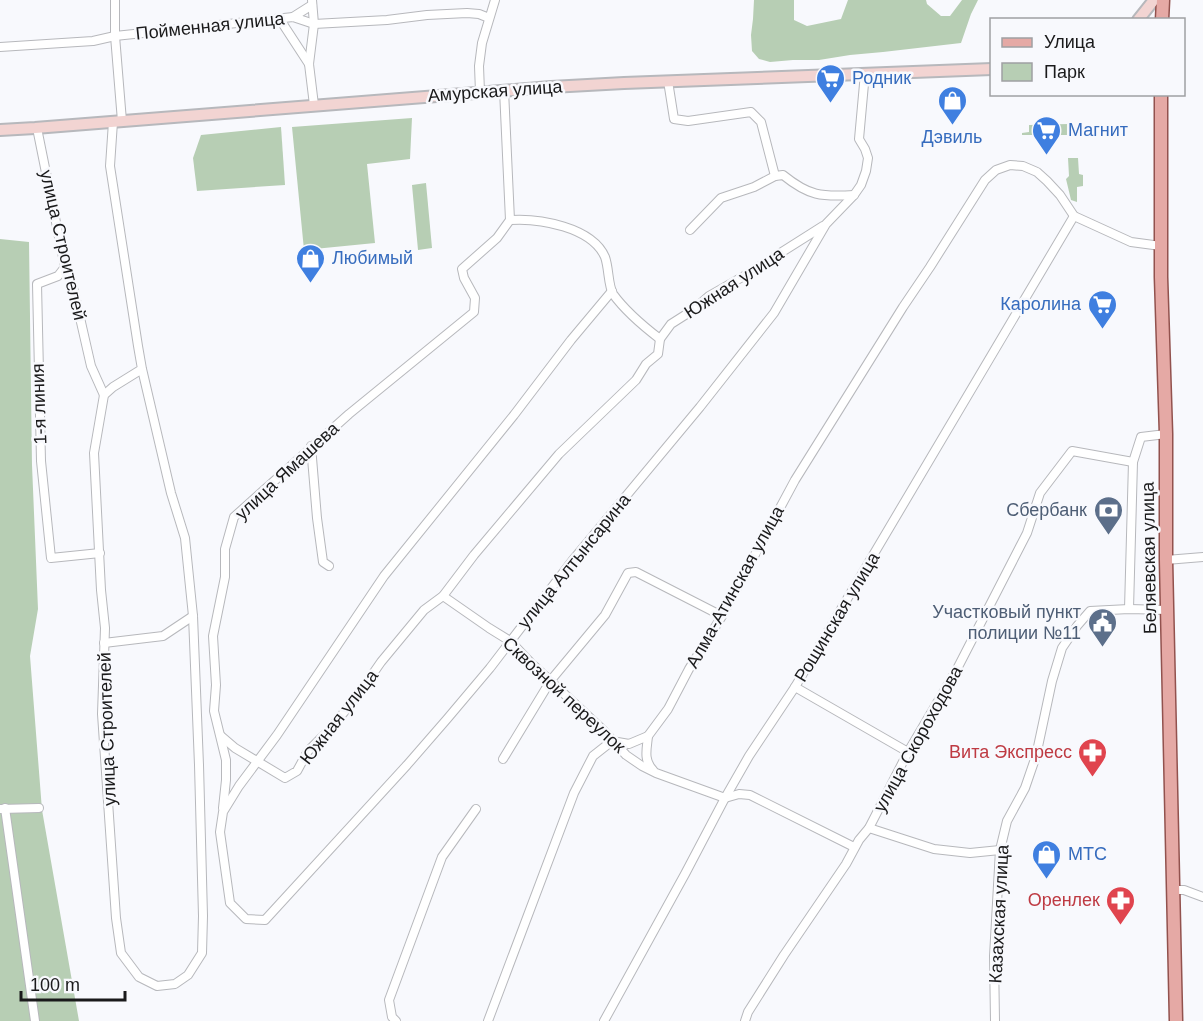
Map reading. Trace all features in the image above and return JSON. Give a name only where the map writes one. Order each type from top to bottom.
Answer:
[{"type":"main road","points":[[1162,18],[1163,0]]},
{"type":"main road","name":"Беляевская улица","points":[[1161,96],[1166,560],[1176,1021]]},
{"type":"street","points":[[104,643],[163,636],[193,616],[185,538],[171,493],[142,369],[110,166],[117,122],[115,0]]},
{"type":"street","points":[[480,92],[479,66],[482,43],[495,0]]},
{"type":"street","points":[[1140,18],[1154,0]]},
{"type":"street","points":[[293,17],[312,3]]},
{"type":"street","points":[[312,3],[314,24],[309,64],[314,105]]},
{"type":"street","name":"Пойменная улица","points":[[0,47],[93,40],[293,17],[314,24],[467,13],[489,18]]},
{"type":"street","points":[[279,18],[309,64]]},
{"type":"street","name":"Амурская улица","points":[[0,130],[504,90],[668,81],[990,69]]},
{"type":"street","name":"улица Алтынсарина","points":[[265,920],[421,750],[490,668],[572,561],[700,407],[774,313],[826,224],[861,185],[868,158],[859,139],[865,74]]},
{"type":"street","points":[[668,81],[674,120],[688,121],[751,112],[761,122],[775,176]]},
{"type":"street","points":[[504,90],[510,220],[544,221],[578,232],[594,242],[604,255],[612,291],[641,325],[660,339]]},
{"type":"street","name":"улица Строителей","points":[[37,128],[65,267],[70,274],[91,366],[104,395],[94,453],[105,628],[102,714],[116,918],[121,953],[139,976],[157,986],[175,984],[188,975],[202,953],[199,765],[193,616]]},
{"type":"street","name":"Алма-Атинская улица","points":[[648,736],[668,709],[689,669],[722,616],[795,480],[985,180],[996,170],[1010,165],[1023,166],[1036,172],[1047,181],[1074,216]]},
{"type":"street","points":[[690,230],[721,198],[754,187],[775,176],[783,175],[802,189],[818,195],[854,195]]},
{"type":"street","points":[[1074,216],[1131,242],[1161,246]]},
{"type":"street","name":"Рощинская улица","points":[[604,1021],[724,798],[795,687],[1074,216]]},
{"type":"street","name":"улица Ямашева","points":[[265,920],[246,920],[230,903],[220,832],[226,759],[214,711],[216,685],[213,636],[225,577],[225,549],[234,517],[349,414],[474,312],[475,298],[464,278],[462,269],[497,238],[510,220]]},
{"type":"street","name":"Южная улица","points":[[257,761],[285,778],[297,771],[308,751],[356,699],[381,662],[423,610],[443,596],[474,555],[559,454],[636,380],[646,364],[658,354],[660,339],[671,324],[709,296],[826,224]]},
{"type":"street","name":"1-я линия","points":[[65,267],[58,276],[36,284],[41,461],[51,558],[100,553]]},
{"type":"street","points":[[223,812],[384,576],[612,291]]},
{"type":"street","points":[[104,395],[142,369]]},
{"type":"street","points":[[1166,434],[1141,437],[1132,462],[1129,609],[1167,610]]},
{"type":"street","points":[[311,447],[323,562],[329,566]]},
{"type":"street","name":"улица Скороходова","points":[[745,1021],[748,1012],[772,974],[846,864],[854,847],[869,828],[908,752],[968,648],[1027,533],[1040,493],[1046,484],[1072,451],[1132,462]]},
{"type":"street","points":[[1166,560],[1203,556]]},
{"type":"street","points":[[503,759],[551,680],[605,615],[628,573],[636,572],[722,616]]},
{"type":"street","name":"Сквозной переулок","points":[[443,596],[510,641],[626,755],[656,773],[724,798],[739,794],[750,795],[854,847]]},
{"type":"street","name":"Казахская улица","points":[[995,1021],[994,956],[1000,850],[1007,822],[1025,788],[1036,756],[1052,681],[1062,648],[1090,611],[1129,609]]},
{"type":"street","points":[[795,687],[908,752]]},
{"type":"street","points":[[221,736],[235,748],[257,761]]},
{"type":"street","points":[[488,1021],[574,793],[593,756],[612,741],[629,744],[648,736],[646,759],[648,765],[656,773]]},
{"type":"street","points":[[35,1021],[2,808],[39,808]]},
{"type":"street","points":[[396,1021],[392,1017],[389,1000],[421,911],[442,857],[476,809]]},
{"type":"street","points":[[869,828],[934,849],[969,853],[1000,850]]},
{"type":"street","points":[[1174,890],[1184,890],[1203,897]]},
{"type":"green space","points":[[754,0],[794,0],[794,20],[807,26],[841,19],[848,0],[926,0],[927,4],[941,16],[950,16],[962,0],[978,0],[961,43],[819,60],[770,62],[759,59],[752,51]]},
{"type":"green space","points":[[412,118],[410,159],[367,164],[375,243],[304,250],[292,127]]},
{"type":"green space","points":[[1068,124],[1068,135],[1022,135],[1022,133],[1029,132],[1029,125]]},
{"type":"green space","points":[[281,127],[285,185],[197,191],[193,158],[201,135]]},
{"type":"green space","points":[[1068,158],[1078,158],[1079,174],[1083,175],[1083,186],[1077,187],[1077,202],[1071,200],[1066,179],[1069,176]]},
{"type":"green space","points":[[426,183],[432,248],[418,250],[412,185]]},
{"type":"green space","points":[[0,239],[29,242],[32,465],[38,609],[30,656],[42,810],[79,1021],[0,1021]]},
{"type":"place","name":"Родник","points":[[831,104]]},
{"type":"place","name":"Дэвиль","points":[[952,126]]},
{"type":"place","name":"Магнит","points":[[1047,156]]},
{"type":"place","name":"Любимый","points":[[311,284]]},
{"type":"place","name":"Каролина","points":[[1102,330]]},
{"type":"place","name":"Сбербанк","points":[[1108,536]]},
{"type":"place","name":"Участковый пункт полиции №11","points":[[1102,648]]},
{"type":"place","name":"Вита Экспресс","points":[[1093,778]]},
{"type":"place","name":"МТС","points":[[1047,880]]},
{"type":"place","name":"Оренлек","points":[[1121,926]]}]
